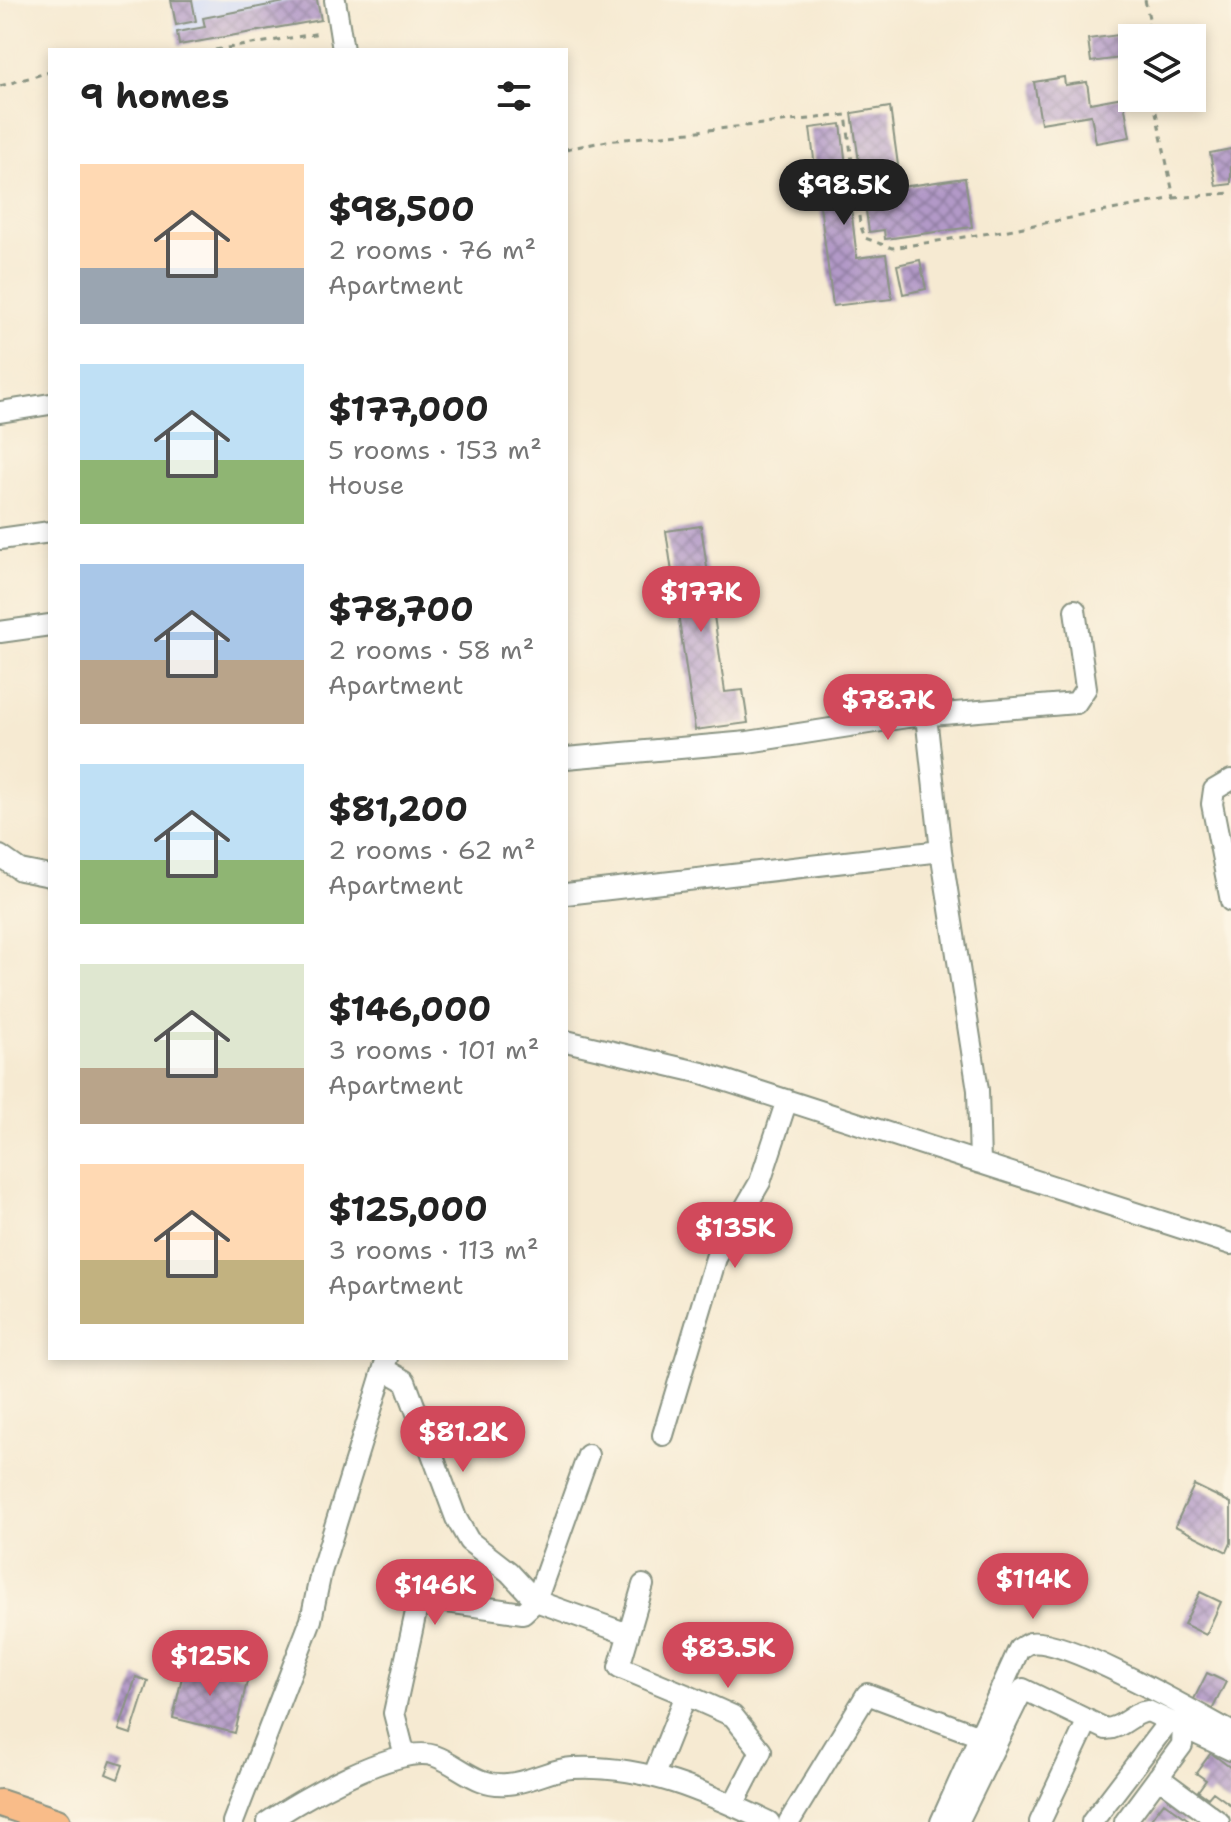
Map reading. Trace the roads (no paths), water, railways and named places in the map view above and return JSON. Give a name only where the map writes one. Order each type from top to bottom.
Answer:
[{"type":"main road","points":[[0,1803],[57,1822]]},
{"type":"street","points":[[335,0],[341,40]]},
{"type":"street","points":[[0,412],[48,404]]},
{"type":"street","points":[[0,539],[48,532]]},
{"type":"street","points":[[568,758],[748,742],[926,716],[1076,703],[1086,688],[1075,610]]},
{"type":"street","points":[[0,632],[48,625]]},
{"type":"street","points":[[926,716],[941,851],[978,1090],[980,1163]]},
{"type":"street","points":[[1231,780],[1219,784],[1212,797],[1230,880],[1231,901]]},
{"type":"street","points":[[568,894],[941,851]]},
{"type":"street","points":[[0,856],[20,870],[48,876]]},
{"type":"street","points":[[568,1041],[702,1073],[1231,1244]]},
{"type":"street","points":[[663,1435],[716,1258],[760,1182],[787,1100]]},
{"type":"street","points":[[233,1822],[311,1620],[321,1572],[386,1364],[405,1381],[456,1518],[469,1541],[509,1572],[536,1601],[628,1634]]},
{"type":"street","points":[[405,1756],[394,1713],[419,1598],[523,1613],[536,1601],[588,1455]]},
{"type":"street","points":[[643,1585],[619,1667],[733,1716],[761,1751],[733,1805]]},
{"type":"street","points":[[941,1822],[982,1737],[1019,1649],[1031,1643],[1057,1646],[1147,1686],[1231,1732]]},
{"type":"street","points":[[958,1822],[1023,1689],[1106,1729],[1118,1729],[1141,1712],[1148,1711],[1231,1750]]},
{"type":"street","points":[[789,1822],[867,1694],[982,1737]]},
{"type":"street","points":[[654,1775],[686,1695]]},
{"type":"street","points":[[1040,1822],[1088,1720]]},
{"type":"street","points":[[1125,1822],[1182,1745],[1176,1724]]},
{"type":"street","points":[[1092,1822],[1176,1724]]},
{"type":"street","points":[[268,1822],[371,1768],[423,1753],[436,1756],[486,1783],[507,1785],[569,1768],[634,1770],[733,1805],[769,1822]]},
{"type":"street","points":[[1158,1777],[1219,1822]]}]
